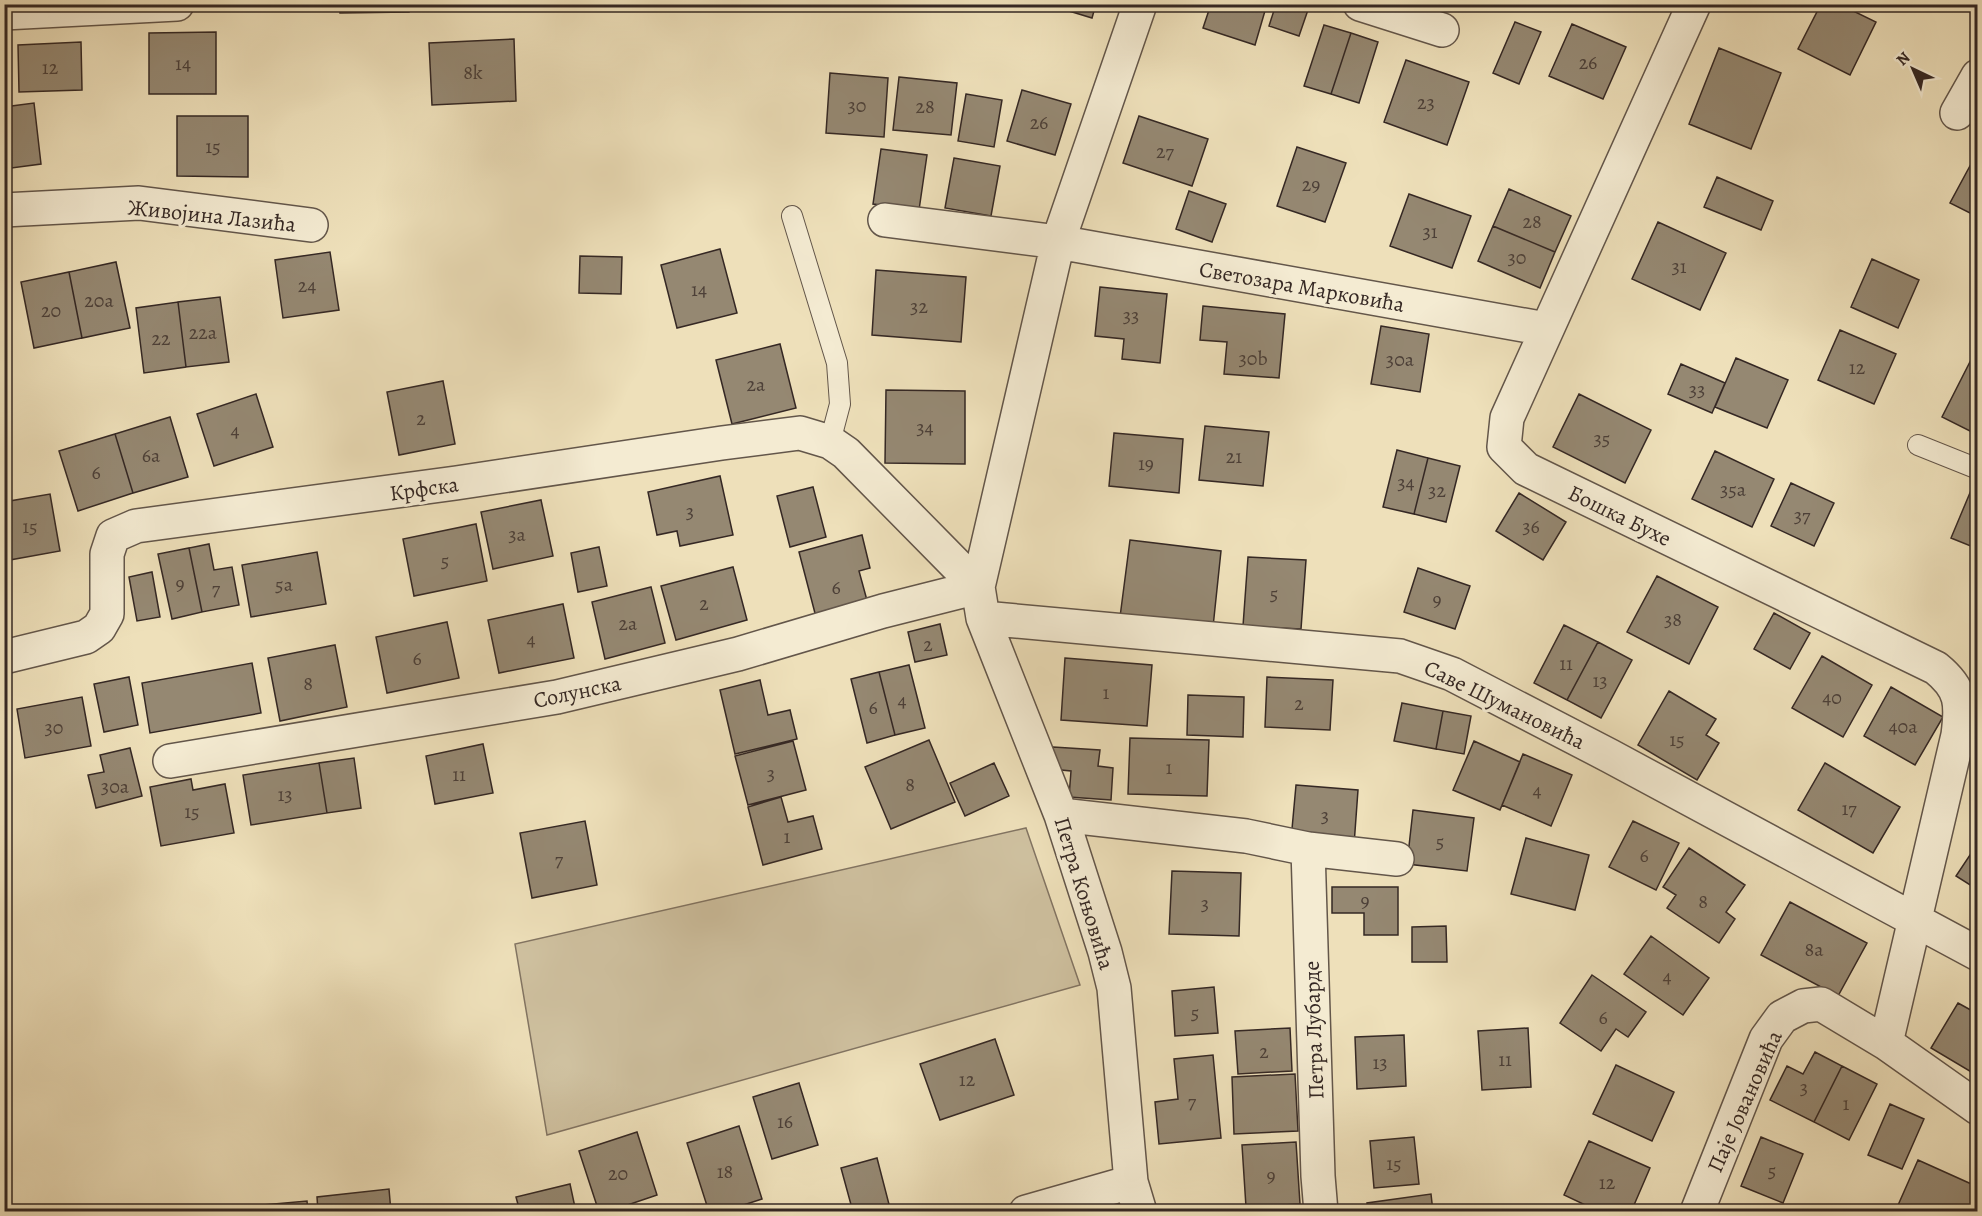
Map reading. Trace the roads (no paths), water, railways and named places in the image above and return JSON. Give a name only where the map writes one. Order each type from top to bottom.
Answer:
[{"type":"street","points":[[4,13],[177,4]]},
{"type":"street","points":[[981,603],[1058,242],[1140,4]]},
{"type":"street","points":[[1360,4],[1442,30]]},
{"type":"street","name":"Бошка Бухе","points":[[1694,4],[1507,418],[1504,447],[1526,469],[1936,668],[1949,679],[1958,694],[1961,712],[1915,920]]},
{"type":"street","points":[[1957,113],[1977,76]]},
{"type":"street","name":"Живојина Лазића","points":[[4,210],[139,204],[311,225]]},
{"type":"street","name":"Светозара Марковића","points":[[885,220],[1058,242],[1546,329]]},
{"type":"street","name":"Крфска","points":[[4,657],[86,637],[99,628],[107,614],[107,554],[114,536],[136,526],[789,435],[800,434],[830,442]]},
{"type":"street","points":[[830,442],[846,453],[981,603]]},
{"type":"street","name":"Солунска","points":[[170,761],[557,697],[738,654],[883,611],[981,603]]},
{"type":"street","name":"Петра Коњовића","points":[[981,603],[1061,815],[1105,952],[1114,988],[1135,1197],[1026,1212]]},
{"type":"street","name":"Саве Шумановића","points":[[981,603],[1389,655],[1426,664],[1610,756],[1977,954]]},
{"type":"street","points":[[1061,815],[1246,836],[1308,849],[1397,859]]},
{"type":"street","name":"Петра Лубарде","points":[[1308,849],[1321,1212]]},
{"type":"street","points":[[1886,1043],[1915,920]]},
{"type":"street","name":"Паје Јовановића","points":[[1697,1212],[1766,1039],[1782,1017],[1803,1006],[1821,1004],[1886,1043],[1977,1108]]},
{"type":"lane","points":[[792,216],[837,363],[840,404],[830,442]]},
{"type":"lane","points":[[1918,445],[1977,469]]}]
